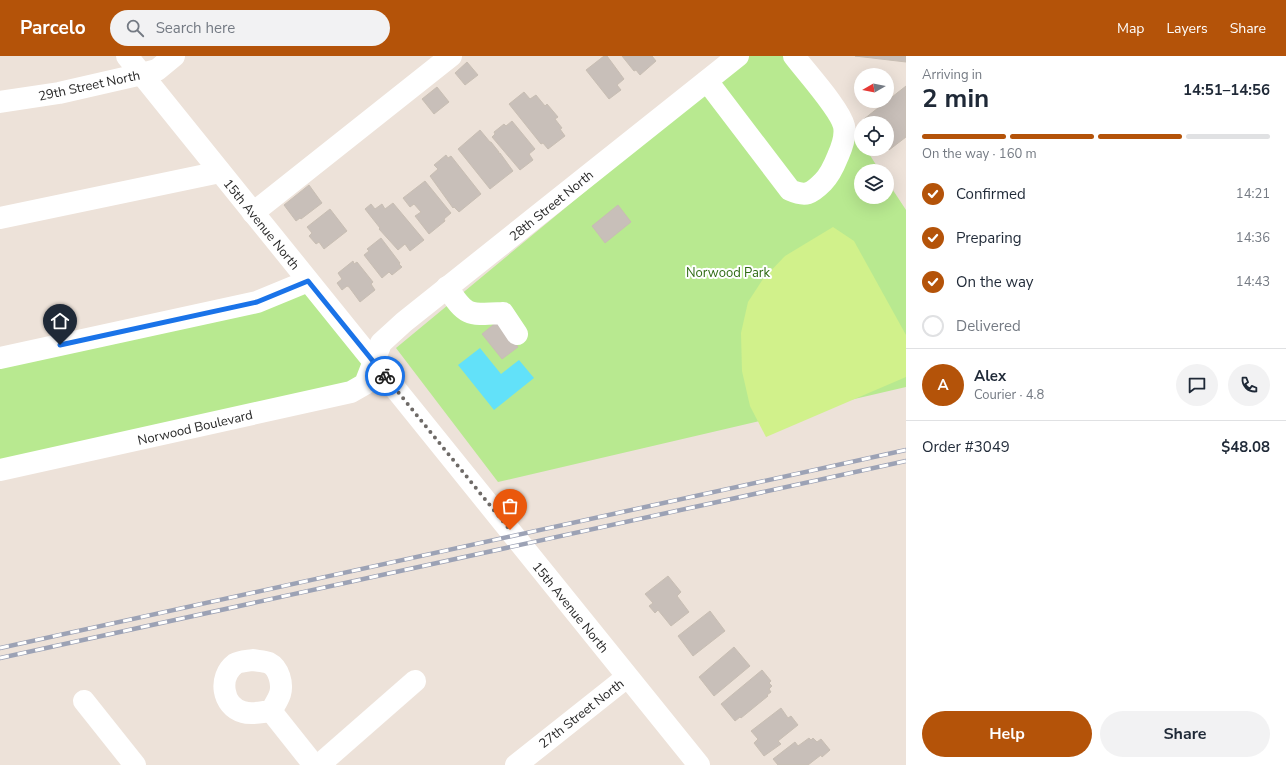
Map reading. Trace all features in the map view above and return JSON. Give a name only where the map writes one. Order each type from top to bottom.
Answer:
[{"type":"street","name":"15th Avenue North","points":[[127,56],[699,765]]},
{"type":"street","name":"29th Street North","points":[[0,102],[59,93],[142,74],[157,70],[174,56]]},
{"type":"street","points":[[253,213],[451,56]]},
{"type":"street","name":"28th Street North","points":[[374,362],[382,343],[404,322],[738,56]]},
{"type":"street","points":[[707,81],[790,190],[806,194],[812,193],[827,178],[834,165],[843,143],[844,127],[839,114],[794,56]]},
{"type":"street","points":[[0,218],[220,172]]},
{"type":"street","points":[[0,358],[257,302],[308,281]]},
{"type":"street","points":[[447,287],[458,305],[466,312],[472,314],[503,313],[517,334]]},
{"type":"street","name":"Norwood Boulevard","points":[[0,470],[351,392],[365,384],[374,362]]},
{"type":"street","name":"27th Street North","points":[[516,765],[627,676]]},
{"type":"street","points":[[318,765],[415,680]]},
{"type":"street","points":[[84,701],[135,765]]},
{"type":"street","points":[[272,711],[314,765]]},
{"type":"green space","name":"Norwood Park","points":[[749,56],[805,56],[854,131],[854,156],[870,156],[876,164],[854,164],[854,204],[894,204],[894,192],[906,210],[906,387],[498,482],[396,348]]},
{"type":"green space","points":[[833,227],[854,241],[906,335],[906,377],[766,437],[750,406],[742,371],[741,333],[748,302],[763,279],[785,256]]},
{"type":"green space","points":[[306,291],[363,363],[365,384],[0,470],[0,364]]},
{"type":"water","points":[[480,348],[501,374],[519,360],[534,378],[494,410],[458,365]]},
{"type":"building","points":[[604,56],[607,56],[624,79],[617,85],[621,90],[609,99],[586,70]]},
{"type":"building","points":[[622,56],[652,56],[656,61],[640,75],[636,70],[634,71]]},
{"type":"building","points":[[855,56],[906,56],[906,62]]},
{"type":"building","points":[[467,62],[478,75],[465,85],[455,73]]},
{"type":"building","points":[[906,86],[906,137],[894,146],[894,116],[868,116],[878,108],[894,108],[894,95]]},
{"type":"building","points":[[437,87],[449,102],[434,114],[422,99]]},
{"type":"building","points":[[524,92],[530,99],[536,95],[545,106],[547,104],[558,117],[555,119],[562,128],[560,129],[565,136],[548,149],[543,143],[541,144],[509,104]]},
{"type":"building","points":[[512,121],[535,149],[529,154],[533,160],[520,170],[492,137],[495,134],[494,132],[504,124],[506,126]]},
{"type":"building","points":[[480,130],[513,171],[490,189],[458,149]]},
{"type":"building","points":[[446,155],[448,158],[451,156],[481,194],[459,212],[454,207],[453,208],[430,176],[438,169],[434,165]]},
{"type":"building","points":[[425,181],[451,213],[444,219],[445,221],[429,234],[415,216],[421,212],[414,204],[410,207],[403,198]]},
{"type":"building","points":[[309,185],[322,203],[301,219],[300,218],[296,221],[284,205]]},
{"type":"building","points":[[393,203],[424,240],[410,251],[405,244],[398,250],[379,229],[380,228],[365,209],[371,204],[375,209],[382,204],[385,209]]},
{"type":"building","points":[[618,205],[631,222],[605,243],[592,226]]},
{"type":"building","points":[[330,209],[347,231],[324,249],[319,242],[316,244],[309,236],[312,233],[307,227]]},
{"type":"building","points":[[381,238],[402,267],[392,275],[389,272],[382,278],[364,255],[369,251],[367,249]]},
{"type":"building","points":[[353,261],[354,264],[357,262],[373,282],[371,284],[375,290],[360,302],[349,287],[347,286],[342,290],[337,283],[342,279],[338,273]]},
{"type":"building","points":[[498,321],[518,347],[502,359],[482,334]]},
{"type":"building","points":[[668,576],[681,592],[677,596],[689,612],[671,626],[658,610],[655,613],[649,606],[653,603],[645,594]]},
{"type":"building","points":[[710,611],[725,631],[693,656],[678,636]]},
{"type":"building","points":[[734,647],[750,666],[714,696],[699,677]]},
{"type":"building","points":[[762,670],[771,681],[769,683],[772,686],[769,689],[771,692],[741,718],[740,717],[735,721],[721,704]]},
{"type":"building","points":[[781,708],[788,718],[791,716],[798,725],[778,741],[781,744],[764,756],[754,743],[758,739],[751,731]]},
{"type":"building","points":[[809,738],[811,740],[813,738],[817,742],[821,739],[830,750],[822,757],[821,755],[808,765],[778,765],[773,759],[795,742],[798,746]]},
{"type":"railway","points":[[0,648],[906,450]]},
{"type":"railway","points":[[0,658],[906,461]]},
{"type":"way so far","points":[[385,376],[510,530]]},
{"type":"route","points":[[60,345],[257,302],[308,281],[385,376]]}]
